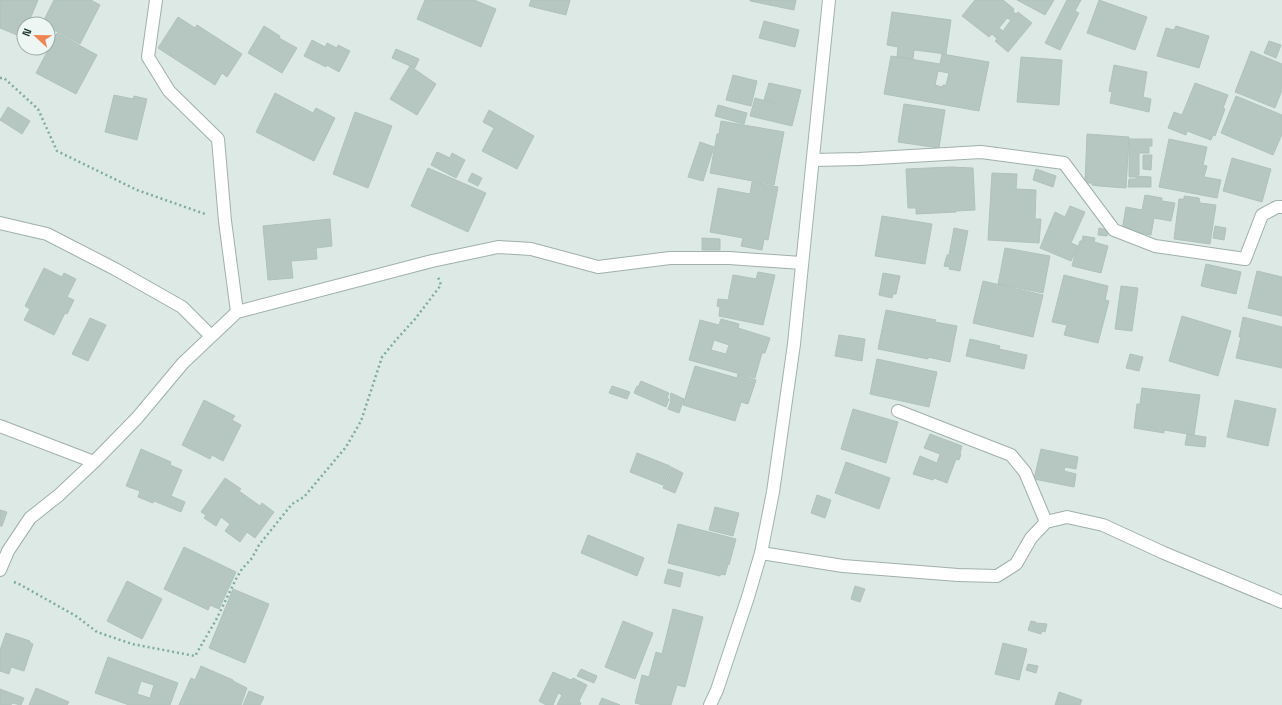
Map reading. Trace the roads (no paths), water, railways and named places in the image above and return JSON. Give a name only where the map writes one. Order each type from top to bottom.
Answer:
[{"type":"street","points":[[156,0],[148,57],[169,91],[218,139],[225,221],[237,312]]},
{"type":"street","points":[[710,705],[717,690],[748,597],[760,553],[773,492],[794,344],[812,160],[830,0]]},
{"type":"street","points":[[812,160],[859,159],[981,152],[1064,163],[1114,230],[1155,246],[1245,259],[1262,215],[1277,207],[1282,207]]},
{"type":"street","points":[[0,223],[47,234],[115,269],[182,307],[211,336]]},
{"type":"street","points":[[0,570],[8,551],[30,518],[59,495],[94,462],[137,418],[182,363],[237,312],[432,261],[498,246],[531,249],[598,267],[670,258],[729,258],[802,263]]},
{"type":"street","points":[[898,411],[1011,455],[1025,472],[1046,522]]},
{"type":"street","points":[[0,426],[94,462]]},
{"type":"street","points":[[760,553],[843,566],[958,575],[997,576],[1016,564],[1031,538],[1046,522],[1067,517],[1103,525],[1164,553],[1282,602]]}]
